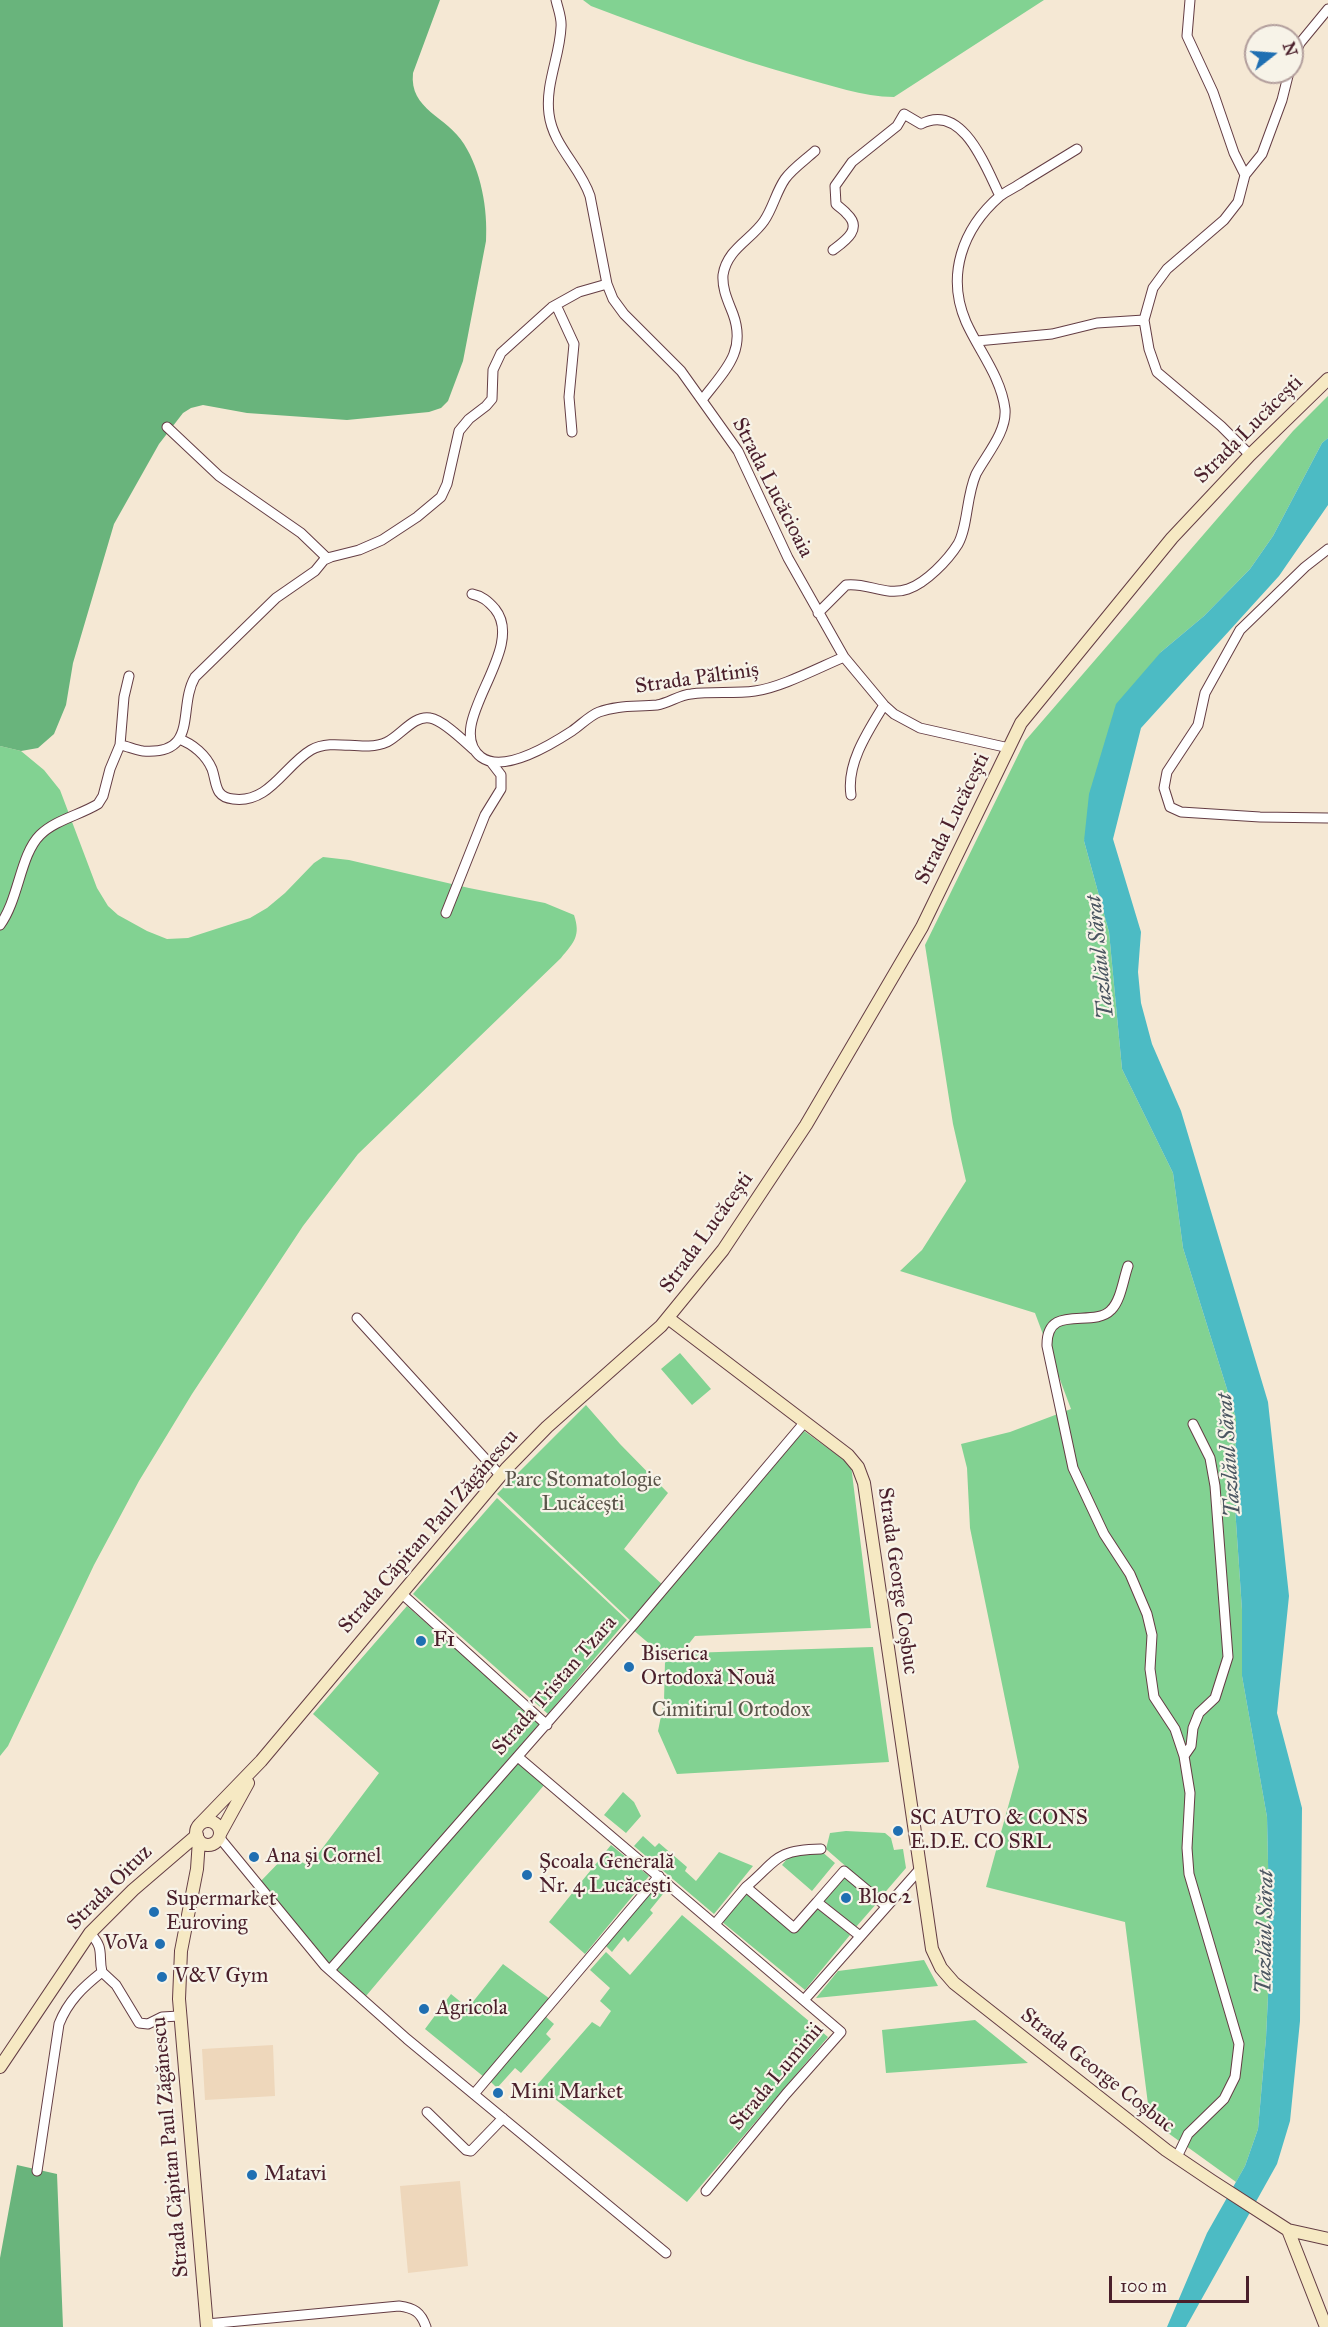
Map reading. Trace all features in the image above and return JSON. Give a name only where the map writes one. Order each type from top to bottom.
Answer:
[{"type":"main road","name":"Strada Lucăcești","points":[[668,1318],[723,1250],[806,1125],[922,927],[1021,723],[1172,538],[1250,455],[1328,379]]},
{"type":"main road","name":"Strada George Coșbuc","points":[[668,1318],[848,1455],[858,1467],[864,1483],[932,1949],[941,1968],[981,2005],[1177,2157],[1288,2230],[1328,2239]]},
{"type":"main road","name":"Strada Căpitan Paul Zăgănescu","points":[[207,2325],[179,2016],[181,1951],[192,1893],[199,1833],[500,1475],[540,1433],[668,1318]]},
{"type":"main road","name":"Strada Căpitan Paul Zăgănescu","points":[[192,1893],[207,1855],[261,1761]]},
{"type":"main road","points":[[207,1821],[214,1822],[219,1827],[219,1837],[208,1844],[199,1833],[207,1821]]},
{"type":"main road","name":"Strada Oituz","points":[[0,2067],[90,1933],[133,1890],[199,1833]]},
{"type":"main road","points":[[1288,2230],[1326,2327]]},
{"type":"street","name":"Strada Lucăcioaia","points":[[556,0],[562,24],[551,81],[550,117],[560,145],[588,189],[606,284],[613,299],[624,314],[681,371],[738,451],[788,558],[818,613],[844,657],[884,705],[894,714],[920,728],[1009,748]]},
{"type":"street","points":[[1190,0],[1187,36],[1213,92],[1234,153],[1245,175]]},
{"type":"street","points":[[1304,38],[1328,9]]},
{"type":"street","points":[[1250,455],[1221,426],[1157,372],[1149,350],[1144,320],[1150,296],[1159,279],[1186,251],[1230,214],[1241,195],[1245,175],[1262,154],[1286,84]]},
{"type":"street","points":[[833,250],[851,236],[853,228],[849,215],[836,204],[835,186],[852,162],[897,126],[904,114],[921,124],[937,120],[960,126],[1000,196]]},
{"type":"street","points":[[818,613],[846,585],[891,592],[908,590],[937,568],[956,547],[962,533],[971,487],[1000,433],[1005,411],[998,384],[966,323],[957,294],[956,270],[962,250],[977,222],[1000,196],[1077,149]]},
{"type":"street","points":[[702,400],[731,361],[737,346],[736,324],[723,283],[725,265],[735,249],[765,220],[785,178],[815,151]]},
{"type":"street","points":[[120,745],[146,751],[171,746],[184,731],[191,684],[200,670],[276,598],[315,571],[327,558],[359,550],[382,540],[411,522],[441,497],[447,484],[459,431],[492,399],[493,370],[497,359],[530,325],[556,305],[579,292],[606,284]]},
{"type":"street","points":[[556,305],[574,344],[569,389],[572,432]]},
{"type":"street","points":[[977,341],[1052,334],[1097,323],[1144,320]]},
{"type":"street","points":[[167,427],[219,476],[301,533],[327,558]]},
{"type":"street","points":[[1328,549],[1305,567],[1240,630],[1205,693],[1198,725],[1167,772],[1164,788],[1170,807],[1181,812],[1328,818]]},
{"type":"street","points":[[472,594],[490,603],[499,615],[503,628],[502,642],[472,727],[471,741],[476,751]]},
{"type":"street","name":"Strada Păltiniș","points":[[491,762],[505,762],[536,751],[597,713],[620,707],[660,704],[688,694],[756,691],[795,678],[844,657]]},
{"type":"street","points":[[0,926],[10,909],[34,843],[47,829],[98,804],[103,796],[110,769],[120,745],[124,697],[129,676]]},
{"type":"street","points":[[851,795],[852,771],[864,738],[884,705]]},
{"type":"street","points":[[179,739],[203,755],[212,768],[220,794],[236,800],[252,798],[266,791],[311,750],[327,745],[364,746],[383,743],[414,722],[427,717],[438,721],[491,762],[501,775],[501,789],[485,815],[446,913]]},
{"type":"street","points":[[1128,1266],[1117,1302],[1110,1312],[1091,1318],[1065,1319],[1046,1334],[1073,1468],[1104,1534],[1131,1574],[1147,1614],[1152,1635],[1150,1669],[1154,1697],[1175,1729],[1185,1756],[1190,1793],[1187,1848],[1189,1874],[1203,1915],[1239,2044],[1235,2077],[1224,2099],[1188,2134],[1177,2157]]},
{"type":"street","points":[[357,1318],[500,1475]]},
{"type":"street","name":"Strada Tristan Tzara","points":[[330,1970],[547,1725],[804,1423]]},
{"type":"street","points":[[1185,1756],[1191,1746],[1193,1728],[1199,1713],[1215,1698],[1228,1657],[1215,1486],[1210,1458],[1193,1424]]},
{"type":"street","points":[[401,1593],[547,1725]]},
{"type":"street","name":"Strada Luminii","points":[[518,1756],[842,2032],[786,2094],[706,2191]]},
{"type":"street","points":[[219,1837],[330,1970],[474,2094],[666,2253]]},
{"type":"street","points":[[715,1924],[746,1887],[778,1856],[789,1852],[821,1849]]},
{"type":"street","points":[[804,2000],[920,1869]]},
{"type":"street","points":[[746,1887],[794,1928],[844,1871],[886,1906]]},
{"type":"street","points":[[474,2094],[659,1876]]},
{"type":"street","points":[[818,1902],[860,1936]]},
{"type":"street","points":[[90,1933],[102,1950],[102,1972],[116,1985],[139,2023],[148,2024],[162,2017],[179,2016]]},
{"type":"street","points":[[37,2170],[59,2024],[65,2008],[102,1972]]},
{"type":"street","points":[[427,2112],[466,2150],[471,2151],[503,2118]]},
{"type":"street","points":[[207,2325],[399,2306],[414,2308],[422,2316],[426,2327]]},
{"type":"shaded area","points":[[273,2045],[275,2096],[205,2100],[202,2049]]},
{"type":"shaded area","points":[[460,2181],[468,2266],[408,2273],[400,2186]]},
{"type":"green space","points":[[0,0],[440,0],[413,73],[413,86],[423,104],[457,134],[470,155],[482,191],[486,229],[486,241],[463,361],[448,401],[441,408],[429,412],[347,420],[247,413],[203,405],[183,413],[159,444],[114,524],[73,663],[66,705],[54,734],[38,748],[21,751],[0,746]]},
{"type":"green space","points":[[583,0],[1044,0],[894,97],[847,90],[747,61],[617,16],[591,6]]},
{"type":"green space","points":[[1328,396],[1328,438],[1322,443],[1273,536],[1250,569],[1204,616],[1161,652],[1084,841],[1109,932],[1122,1069],[1173,1173],[1183,1248],[1236,1418],[1235,1507],[1242,1610],[1242,1676],[1267,1817],[1270,1953],[1258,2129],[1245,2166],[1236,2182],[1150,2120],[1125,1922],[986,1887],[1019,1767],[970,1528],[967,1468],[961,1444],[1010,1432],[1071,1409],[1035,1313],[900,1271],[922,1250],[966,1181],[953,1124],[925,945],[1025,741],[1293,431]]},
{"type":"green space","points":[[0,746],[21,751],[44,770],[60,790],[97,888],[108,906],[118,915],[167,939],[188,938],[250,918],[285,893],[314,863],[323,857],[349,860],[545,903],[574,915],[577,928],[573,943],[561,958],[358,1154],[303,1226],[192,1394],[139,1481],[94,1565],[8,1746],[0,1756]]},
{"type":"green space","points":[[680,1353],[711,1389],[692,1405],[661,1369]]},
{"type":"green space","name":"Parc Stomatologie Lucăcești","points":[[586,1405],[668,1493],[624,1549],[665,1587],[634,1624],[497,1494]]},
{"type":"green space","points":[[800,1428],[851,1465],[871,1628],[695,1636],[679,1656],[666,1658],[632,1629]]},
{"type":"green space","points":[[497,1498],[627,1620],[548,1714],[413,1594]]},
{"type":"green space","points":[[407,1606],[540,1723],[330,1965],[259,1883],[287,1854],[309,1866],[379,1773],[313,1714]]},
{"type":"green space","name":"Cimitirul Ortodox","points":[[873,1647],[889,1762],[677,1774],[658,1731],[664,1701],[665,1662],[681,1661],[688,1653]]},
{"type":"green space","points":[[518,1761],[545,1784],[366,1996],[336,1969]]},
{"type":"green space","points":[[623,1792],[634,1802],[641,1816],[626,1833],[604,1815]]},
{"type":"green space","points":[[846,1831],[885,1833],[891,1838],[894,1850],[903,1849],[906,1868],[881,1897],[826,1849],[830,1833]]},
{"type":"green space","points":[[643,1836],[655,1847],[659,1843],[687,1867],[685,1871],[696,1881],[719,1852],[753,1866],[714,1914],[634,1846]]},
{"type":"green space","points":[[611,1845],[649,1876],[585,1954],[549,1922]]},
{"type":"green space","points":[[820,1850],[835,1863],[812,1891],[782,1865],[791,1854]]},
{"type":"green space","points":[[844,1874],[877,1903],[856,1927],[823,1900]]},
{"type":"green space","points":[[654,1887],[663,1894],[650,1910],[653,1913],[628,1942],[624,1937],[612,1952],[605,1945]]},
{"type":"green space","points":[[747,1891],[794,1931],[817,1907],[850,1935],[805,1990],[721,1921]]},
{"type":"green space","points":[[682,1915],[828,2037],[687,2202],[537,2085],[592,2022],[600,2027],[611,2011],[600,2001],[610,1988],[590,1970],[606,1952],[630,1975]]},
{"type":"green space","points":[[924,1960],[938,1986],[816,1998],[838,1971]]},
{"type":"green space","points":[[503,1964],[550,1999],[484,2077],[425,2029],[451,1994],[468,2008]]},
{"type":"green space","points":[[545,2016],[554,2024],[546,2034],[551,2039],[521,2073],[515,2068],[497,2088],[490,2081]]},
{"type":"green space","points":[[975,2020],[1028,2063],[886,2073],[882,2030]]},
{"type":"green space","points":[[17,2165],[57,2174],[63,2327],[0,2327],[0,2258]]},
{"type":"water","points":[[1328,438],[1328,505],[1279,576],[1141,728],[1113,839],[1141,932],[1138,972],[1141,1003],[1152,1044],[1181,1111],[1268,1402],[1289,1596],[1277,1713],[1302,1808],[1300,2021],[1290,2121],[1277,2164],[1186,2327],[1167,2327],[1207,2233],[1245,2166],[1258,2129],[1270,1953],[1267,1817],[1242,1676],[1242,1610],[1235,1507],[1236,1418],[1183,1248],[1173,1173],[1122,1069],[1109,932],[1084,841],[1089,794],[1116,704],[1161,652],[1204,616],[1250,569],[1273,536],[1322,443]]},
{"type":"place","name":"F1","points":[[421,1641]]},
{"type":"place","name":"Biserica Ortodoxă Nouă","points":[[629,1667]]},
{"type":"place","name":"SC AUTO & CONS E.D.E. CO SRL","points":[[898,1831]]},
{"type":"place","name":"Ana și Cornel","points":[[254,1857]]},
{"type":"place","name":"Școala Generală Nr. 4 Lucăcești","points":[[527,1875]]},
{"type":"place","name":"Bloc 2","points":[[846,1898]]},
{"type":"place","name":"Supermarket Euroving","points":[[154,1912]]},
{"type":"place","name":"VoVa","points":[[160,1944]]},
{"type":"place","name":"V&V Gym","points":[[162,1977]]},
{"type":"place","name":"Agricola","points":[[424,2009]]},
{"type":"place","name":"Mini Market","points":[[498,2093]]},
{"type":"place","name":"Matavi","points":[[252,2175]]},
{"type":"water label","name":"Tazlăul Sărat","points":[[1101,957]]},
{"type":"water label","name":"Tazlăul Sărat","points":[[1230,1455]]},
{"type":"water label","name":"Tazlăul Sărat","points":[[1266,1932]]}]
